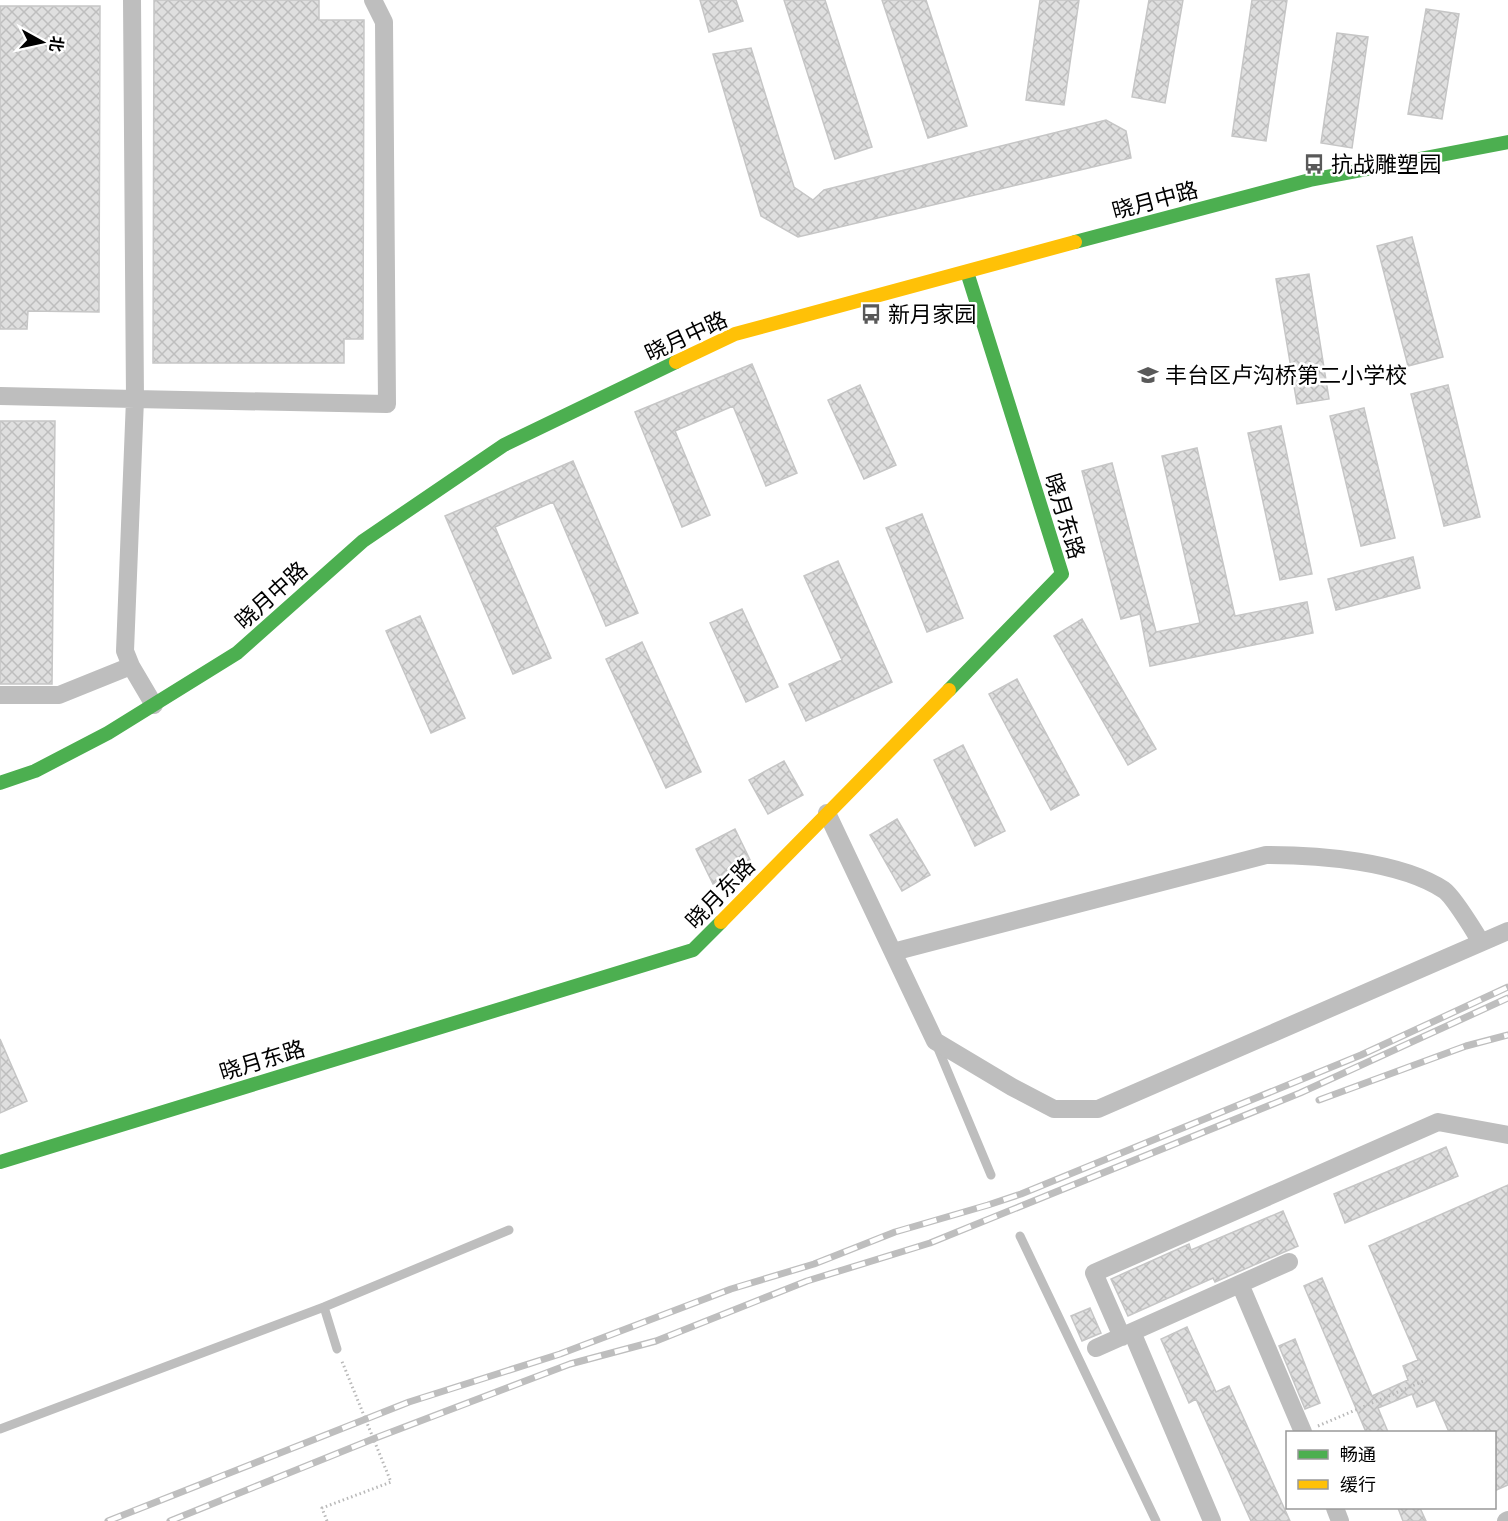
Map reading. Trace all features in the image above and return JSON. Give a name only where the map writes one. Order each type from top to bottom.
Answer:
[{"type":"street","points":[[132,0],[135,399],[125,651],[131,666],[154,705]]},
{"type":"street","points":[[0,396],[387,404],[384,22],[373,0]]},
{"type":"street","name":"晓月中路","points":[[0,783],[35,771],[108,733],[237,653],[363,540],[504,445],[735,334],[1310,180],[1488,145],[1505,136]]},
{"type":"street","name":"晓月东路","points":[[0,1162],[693,950],[1062,574],[967,272]]},
{"type":"street","points":[[0,695],[59,694],[131,666]]},
{"type":"street","points":[[827,813],[935,1041],[1054,1109],[1098,1109],[1508,931]]},
{"type":"street","points":[[893,952],[1266,855],[1312,855],[1399,870],[1446,891],[1481,942]]},
{"type":"street","points":[[1212,1521],[1127,1334],[1094,1272],[1438,1122],[1508,1135]]},
{"type":"street","points":[[1096,1348],[1289,1262]]},
{"type":"street","points":[[1240,1284],[1303,1431]]},
{"type":"lane","points":[[935,1041],[991,1175]]},
{"type":"lane","points":[[0,1429],[324,1307],[509,1230]]},
{"type":"lane","points":[[1020,1236],[1156,1521]]},
{"type":"lane","points":[[324,1307],[337,1349]]},
{"type":"path","points":[[327,1521],[322,1508],[391,1482],[337,1349]]},
{"type":"path","points":[[1305,1431],[1426,1380]]},
{"type":"building","points":[[154,0],[319,0],[319,20],[364,20],[363,339],[344,339],[344,363],[153,363]]},
{"type":"building","points":[[700,0],[736,0],[743,21],[709,32]]},
{"type":"building","points":[[784,0],[825,0],[872,147],[835,159]]},
{"type":"building","points":[[882,0],[926,0],[967,126],[928,138]]},
{"type":"building","points":[[1040,0],[1079,0],[1064,105],[1026,100]]},
{"type":"building","points":[[1149,0],[1183,0],[1165,103],[1132,97]]},
{"type":"building","points":[[1252,0],[1287,0],[1266,141],[1232,136]]},
{"type":"building","points":[[0,6],[100,6],[99,312],[28,311],[27,329],[0,329]]},
{"type":"building","points":[[1426,9],[1459,14],[1442,119],[1408,114]]},
{"type":"building","points":[[1337,33],[1368,37],[1352,148],[1321,143]]},
{"type":"building","points":[[751,48],[794,187],[813,200],[824,190],[1106,120],[1126,131],[1131,158],[798,237],[761,216],[713,54]]},
{"type":"building","points":[[1412,237],[1443,357],[1408,366],[1377,246]]},
{"type":"building","points":[[1309,274],[1329,399],[1297,404],[1276,279]]},
{"type":"building","points":[[752,364],[797,473],[766,486],[733,406],[675,431],[710,515],[682,527],[635,412]]},
{"type":"building","points":[[860,385],[896,465],[864,479],[828,400]]},
{"type":"building","points":[[1448,385],[1480,517],[1444,526],[1411,394]]},
{"type":"building","points":[[1364,408],[1395,538],[1361,546],[1330,416]]},
{"type":"building","points":[[0,421],[55,421],[52,684],[0,684]]},
{"type":"building","points":[[1281,426],[1312,574],[1280,580],[1248,433]]},
{"type":"building","points":[[1197,448],[1235,616],[1307,602],[1313,633],[1150,666],[1140,614],[1121,619],[1082,471],[1112,463],[1156,632],[1200,623],[1162,456]]},
{"type":"building","points":[[573,461],[638,613],[606,626],[553,502],[495,527],[551,658],[513,674],[445,516]]},
{"type":"building","points":[[922,514],[963,618],[927,632],[886,528]]},
{"type":"building","points":[[1413,557],[1420,588],[1336,610],[1328,579]]},
{"type":"building","points":[[838,561],[892,682],[806,721],[789,684],[842,660],[804,576]]},
{"type":"building","points":[[742,609],[778,687],[746,702],[710,623]]},
{"type":"building","points":[[420,616],[465,718],[431,733],[386,631]]},
{"type":"building","points":[[1082,619],[1156,749],[1128,765],[1054,636]]},
{"type":"building","points":[[642,642],[701,772],[666,788],[606,659]]},
{"type":"building","points":[[1017,679],[1079,795],[1051,810],[989,694]]},
{"type":"building","points":[[963,745],[1005,831],[975,846],[934,760]]},
{"type":"building","points":[[784,761],[803,795],[768,814],[749,780]]},
{"type":"building","points":[[897,819],[930,875],[902,891],[870,835]]},
{"type":"building","points":[[735,829],[752,864],[713,884],[696,849]]},
{"type":"building","points":[[0,1039],[27,1101],[0,1113]]},
{"type":"building","points":[[1446,1147],[1458,1176],[1345,1223],[1334,1194]]},
{"type":"building","points":[[1508,1185],[1508,1485],[1496,1490],[1496,1431],[1449,1431],[1435,1400],[1417,1407],[1412,1394],[1378,1408],[1388,1431],[1366,1431],[1304,1286],[1322,1278],[1372,1396],[1408,1380],[1403,1366],[1418,1360],[1369,1246]]},
{"type":"building","points":[[1283,1211],[1298,1246],[1215,1282],[1213,1278],[1128,1316],[1111,1279],[1189,1244],[1191,1250]]},
{"type":"building","points":[[1090,1308],[1101,1333],[1082,1341],[1071,1316]]},
{"type":"building","points":[[1187,1327],[1216,1392],[1229,1386],[1290,1521],[1251,1521],[1196,1399],[1189,1403],[1161,1339]]},
{"type":"building","points":[[1295,1339],[1320,1403],[1305,1409],[1279,1346]]},
{"type":"building","points":[[1398,1509],[1420,1509],[1426,1521],[1403,1521]]},
{"type":"railway","points":[[108,1521],[409,1402],[560,1354],[731,1289],[814,1264],[895,1232],[1021,1194],[1361,1055],[1508,987]]},
{"type":"railway","points":[[170,1521],[373,1439],[570,1364],[656,1341],[807,1281],[930,1243],[1300,1093],[1508,998]]},
{"type":"railway","points":[[1319,1100],[1466,1046],[1508,1035]]},
{"type":"traffic: fast","points":[[1075,242],[1310,180],[1508,142]]},
{"type":"traffic: fast","points":[[949,690],[1062,574],[967,272]]},
{"type":"traffic: fast","points":[[0,783],[35,771],[108,733],[237,653],[363,541],[504,445],[676,362]]},
{"type":"traffic: fast","points":[[0,1162],[693,950],[721,922]]},
{"type":"traffic: slow","points":[[676,362],[735,334],[1075,242]]},
{"type":"traffic: slow","points":[[721,922],[949,690]]},
{"type":"place","name":"抗战雕塑园","points":[[1314,164]]},
{"type":"place","name":"新月家园","points":[[871,314]]},
{"type":"place","name":"丰台区卢沟桥第二小学校","points":[[1148,375]]}]
